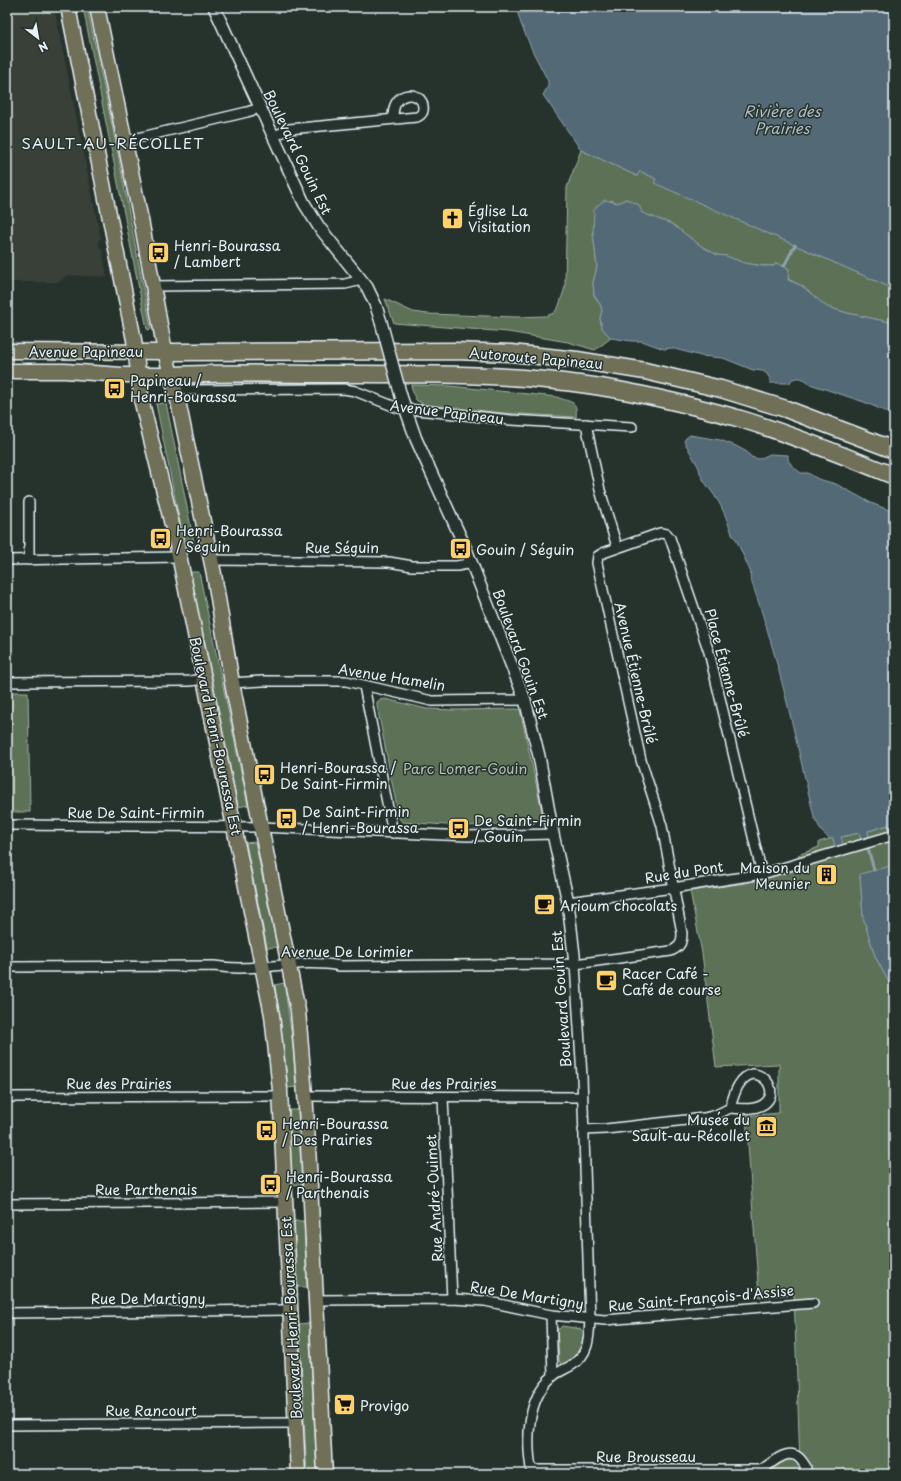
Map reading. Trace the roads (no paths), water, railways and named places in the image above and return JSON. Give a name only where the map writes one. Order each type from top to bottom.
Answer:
[{"type":"highway","name":"Autoroute Papineau","points":[[165,352],[454,350],[511,353],[577,360],[645,371],[721,389],[786,409],[894,450]]},
{"type":"highway","name":"Autoroute Papineau","points":[[171,375],[455,374],[526,378],[578,384],[668,400],[733,417],[796,438],[894,476]]},
{"type":"main road","name":"Boulevard Henri-Bourassa Est","points":[[68,7],[136,351],[142,403],[179,557],[263,967],[276,1046],[280,1096],[298,1474]]},
{"type":"main road","name":"Boulevard Henri-Bourassa Est","points":[[97,7],[125,141],[165,352],[178,401],[211,560],[232,683],[299,1020],[306,1096],[325,1474]]},
{"type":"main road","name":"Avenue Papineau","points":[[7,351],[165,352]]},
{"type":"main road","name":"Avenue Papineau","points":[[7,370],[65,371],[122,375],[171,375]]},
{"type":"street","name":"Boulevard Gouin Est","points":[[214,7],[304,203],[314,219],[362,280],[373,299],[381,322],[401,396],[416,439],[472,563],[525,700],[537,743],[553,834],[568,902],[575,964],[582,1097],[590,1320],[589,1338],[584,1354],[571,1366],[554,1376],[546,1383],[540,1392],[529,1427],[531,1472]]},
{"type":"street","points":[[125,141],[260,108]]},
{"type":"street","points":[[273,137],[290,129],[393,119]]},
{"type":"street","points":[[153,286],[345,284],[362,280]]},
{"type":"street","name":"Avenue Papineau","points":[[171,375],[187,390],[344,389],[393,407],[405,409],[511,420],[632,427]]},
{"type":"street","points":[[586,424],[600,490],[618,547]]},
{"type":"street","points":[[29,502],[29,560]]},
{"type":"street","name":"Place Étienne-Brûlé","points":[[618,547],[655,534],[664,533],[670,538],[709,652],[762,874]]},
{"type":"street","name":"Avenue Étienne-Brûlé","points":[[618,547],[600,554],[597,559],[598,567],[641,760],[662,826],[682,933],[682,942]]},
{"type":"street","points":[[7,560],[179,557]]},
{"type":"street","name":"Rue Séguin","points":[[211,560],[389,562],[412,566],[457,566],[472,563]]},
{"type":"street","points":[[7,682],[190,681],[204,679]]},
{"type":"street","name":"Avenue Hamelin","points":[[232,683],[262,681],[346,681],[432,701],[525,700]]},
{"type":"street","points":[[364,686],[392,832]]},
{"type":"street","name":"Rue De Saint-Firmin","points":[[7,825],[261,827],[467,836],[553,834]]},
{"type":"street","name":"Rue du Pont","points":[[568,902],[674,888],[762,874],[837,851],[894,836]]},
{"type":"street","name":"Avenue De Lorimier","points":[[7,967],[214,966],[244,969],[289,964],[324,963],[340,966],[575,964],[671,951],[676,949],[682,942]]},
{"type":"street","points":[[583,1130],[606,1129],[704,1118],[716,1115],[730,1108],[740,1109],[763,1105],[770,1096],[771,1088],[768,1082],[763,1076],[756,1074],[748,1075],[739,1084],[730,1108]]},
{"type":"street","name":"Rue des Prairies","points":[[7,1097],[280,1096]]},
{"type":"street","name":"Rue des Prairies","points":[[306,1096],[582,1097]]},
{"type":"street","name":"Rue André-Ouimet","points":[[443,1097],[452,1299]]},
{"type":"street","name":"Rue Parthenais","points":[[7,1204],[285,1202]]},
{"type":"street","name":"Rue De Martigny","points":[[316,1300],[452,1299],[490,1301],[551,1315],[590,1320]]},
{"type":"street","name":"Rue Saint-François-d'Assise","points":[[590,1320],[606,1320],[813,1303]]},
{"type":"street","name":"Rue De Martigny","points":[[7,1313],[290,1310]]},
{"type":"street","points":[[551,1315],[554,1376]]},
{"type":"street","name":"Rue Rancourt","points":[[7,1425],[296,1423]]},
{"type":"street","name":"Rue Brousseau","points":[[531,1472],[765,1472],[785,1454],[792,1454],[798,1456],[806,1467],[804,1474]]},
{"type":"water","name":"Rivière des Prairies","points":[[516,7],[894,7],[894,289],[654,183],[656,179],[640,171],[637,176],[581,150],[543,95],[548,86],[548,81],[533,52],[521,24]]},
{"type":"water","points":[[626,199],[639,205],[642,213],[672,224],[701,246],[717,255],[726,256],[744,263],[763,266],[774,266],[776,263],[789,269],[788,280],[802,286],[827,307],[894,323],[894,415],[864,402],[810,384],[801,378],[791,380],[790,383],[770,383],[770,379],[763,371],[753,370],[723,358],[701,356],[671,348],[664,349],[642,341],[611,338],[602,328],[600,318],[602,311],[601,306],[594,295],[593,283],[597,267],[593,232],[594,210],[605,200],[618,203]]},
{"type":"water","points":[[690,435],[720,440],[747,452],[751,457],[759,459],[770,454],[788,455],[788,460],[793,467],[801,473],[808,473],[818,479],[836,484],[871,503],[894,512],[894,830],[890,831],[888,825],[868,831],[869,837],[861,839],[859,833],[841,837],[843,845],[835,847],[833,838],[830,839],[822,832],[814,817],[778,666],[750,577],[751,573],[721,507],[714,494],[703,480],[699,468],[684,441]]},
{"type":"water","points":[[894,865],[894,992],[875,956],[863,917],[860,874]]},
{"type":"waterway","points":[[784,266],[795,245]]},
{"type":"waterway","points":[[865,838],[874,870]]},
{"type":"place","name":"Église La Visitation","points":[[453,218]]},
{"type":"place","name":"Henri-Bourassa / Lambert","points":[[159,253]]},
{"type":"place","name":"Papineau / Henri-Bourassa","points":[[115,388]]},
{"type":"place","name":"Henri-Bourassa / Séguin","points":[[160,538]]},
{"type":"place","name":"Gouin / Séguin","points":[[461,549]]},
{"type":"place","name":"Henri-Bourassa / De Saint-Firmin","points":[[264,775]]},
{"type":"place","name":"De Saint-Firmin / Henri-Bourassa","points":[[287,819]]},
{"type":"place","name":"De Saint-Firmin / Gouin","points":[[458,828]]},
{"type":"place","name":"Maison du Meunier","points":[[826,875]]},
{"type":"place","name":"Arioum chocolats","points":[[545,905]]},
{"type":"place","name":"Racer Café - Café de course","points":[[606,981]]},
{"type":"place","name":"Musée du Sault-au-Récollet","points":[[766,1127]]},
{"type":"place","name":"Henri-Bourassa / Des Prairies","points":[[267,1131]]},
{"type":"place","name":"Henri-Bourassa / Parthenais","points":[[270,1184]]},
{"type":"place","name":"Provigo","points":[[344,1405]]},
{"type":"district","name":"SAULT-AU-RÉCOLLET","points":[[113,142]]},
{"type":"park label","name":"Parc Lomer-Gouin","points":[[465,768]]}]
